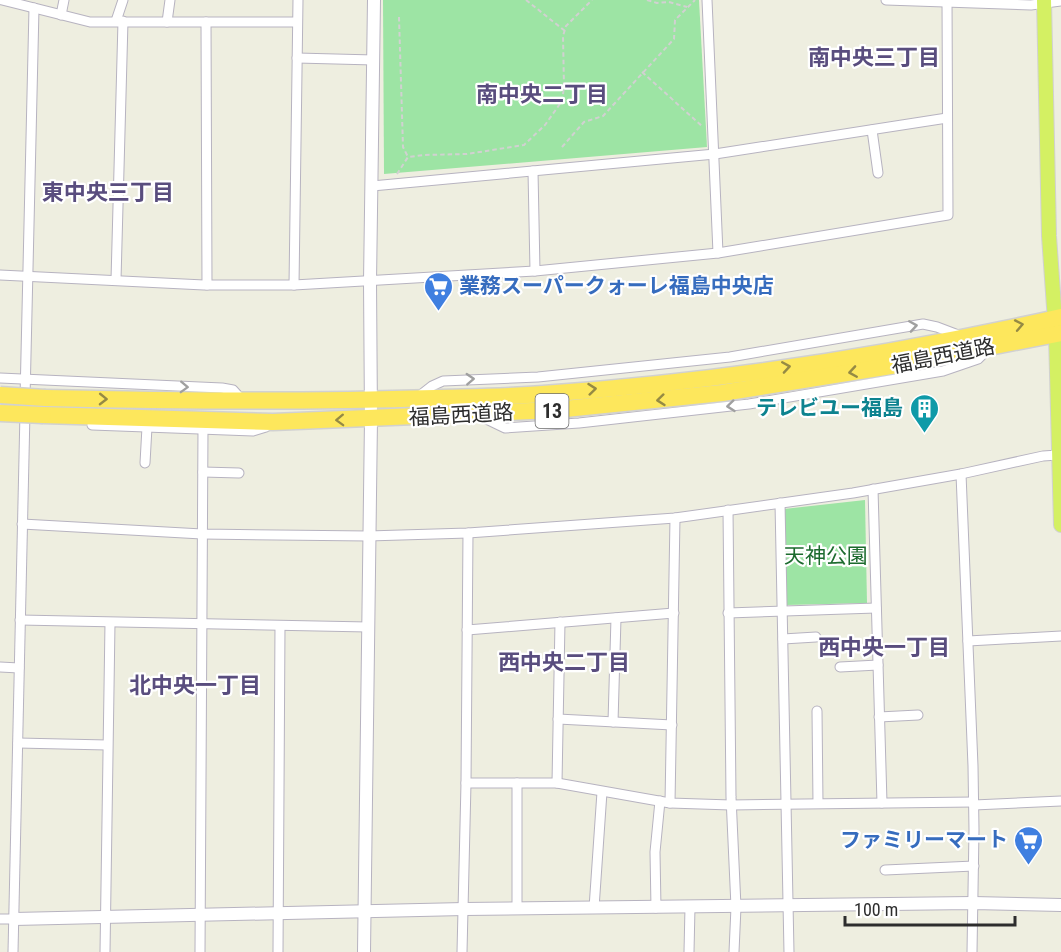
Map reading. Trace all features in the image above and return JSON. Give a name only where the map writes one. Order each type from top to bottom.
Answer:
[{"type":"highway","name":"福島西道路","points":[[0,413],[44,407],[543,394],[721,376],[961,337],[1058,326]]},
{"type":"highway","name":"福島西道路","points":[[0,395],[44,407],[276,422],[555,410],[722,393],[897,365],[989,347],[1058,326]]},
{"type":"main road","points":[[1044,1],[1049,236],[1058,326],[1061,525]]},
{"type":"street","points":[[2,0],[90,22],[297,22]]},
{"type":"street","points":[[61,15],[64,0]]},
{"type":"street","points":[[116,280],[119,21],[123,0]]},
{"type":"street","points":[[167,22],[170,0]]},
{"type":"street","points":[[294,285],[297,0]]},
{"type":"street","points":[[364,952],[374,0]]},
{"type":"street","points":[[707,0],[718,253]]},
{"type":"street","points":[[887,0],[1031,4],[1061,1]]},
{"type":"street","points":[[0,275],[207,285],[370,282],[535,271],[718,253],[948,215],[947,1]]},
{"type":"street","points":[[13,952],[34,8]]},
{"type":"street","points":[[206,22],[207,285]]},
{"type":"street","points":[[297,58],[374,60]]},
{"type":"street","points":[[372,186],[715,154],[947,118]]},
{"type":"street","points":[[872,130],[878,173]]},
{"type":"street","points":[[533,171],[535,271]]},
{"type":"street","points":[[0,378],[222,388],[233,390],[244,401]]},
{"type":"street","points":[[0,421],[253,430],[262,429],[276,422]]},
{"type":"street","points":[[145,463],[147,427]]},
{"type":"street","points":[[200,952],[203,429]]},
{"type":"street","points":[[22,524],[202,534],[368,536],[468,533],[675,518],[961,474],[1043,456],[1059,445]]},
{"type":"street","points":[[203,472],[239,473]]},
{"type":"street","points":[[961,474],[974,804],[972,952]]},
{"type":"street","points":[[873,489],[882,803]]},
{"type":"street","points":[[780,503],[789,952]]},
{"type":"street","points":[[728,510],[731,805],[736,907],[734,952]]},
{"type":"street","points":[[656,908],[655,852],[665,802],[672,725],[675,518]]},
{"type":"street","points":[[462,952],[468,533]]},
{"type":"street","points":[[728,613],[876,608]]},
{"type":"street","points":[[467,630],[674,613]]},
{"type":"street","points":[[613,722],[616,618]]},
{"type":"street","points":[[20,620],[368,627]]},
{"type":"street","points":[[557,783],[560,622]]},
{"type":"street","points":[[105,952],[110,623]]},
{"type":"street","points":[[278,952],[280,626]]},
{"type":"street","points":[[968,641],[1061,636]]},
{"type":"street","points":[[783,639],[816,637]]},
{"type":"street","points":[[840,667],[878,665]]},
{"type":"street","points":[[0,667],[19,668]]},
{"type":"street","points":[[817,711],[818,803]]},
{"type":"street","points":[[879,717],[918,715]]},
{"type":"street","points":[[558,719],[672,725]]},
{"type":"street","points":[[18,743],[107,745]]},
{"type":"street","points":[[466,783],[557,783],[665,802],[731,805],[974,804],[1061,801]]},
{"type":"street","points":[[517,783],[517,909]]},
{"type":"street","points":[[594,908],[602,792]]},
{"type":"street","points":[[885,870],[974,866]]},
{"type":"street","points":[[0,919],[464,909],[973,903],[1061,905]]},
{"type":"street","points":[[689,952],[690,907]]},
{"type":"path","points":[[526,0],[565,31]]},
{"type":"path","points":[[390,184],[408,158],[424,155],[467,154],[524,145],[545,125],[562,101],[563,36],[566,26],[592,0]]},
{"type":"path","points":[[647,0],[688,7]]},
{"type":"path","points":[[562,147],[584,122],[603,116],[674,39],[675,20],[695,0]]},
{"type":"path","points":[[399,17],[403,147],[408,158]]},
{"type":"path","points":[[642,72],[714,136]]},
{"type":"green space","points":[[383,0],[699,0],[707,147],[384,174]]},
{"type":"green space","name":"天神公園","points":[[865,500],[867,603],[786,605],[784,509]]},
{"type":"place","name":"業務スーパークォーレ福島中央店","points":[[438,312]]},
{"type":"place","name":"テレビユー福島","points":[[924,434]]},
{"type":"place","name":"ファミリーマート","points":[[1029,866]]},
{"type":"district","name":"南中央三丁目","points":[[874,57]]},
{"type":"district","name":"南中央二丁目","points":[[542,94]]},
{"type":"district","name":"東中央三丁目","points":[[108,192]]},
{"type":"district","name":"西中央一丁目","points":[[884,647]]},
{"type":"district","name":"西中央二丁目","points":[[564,662]]},
{"type":"district","name":"北中央一丁目","points":[[195,685]]}]
